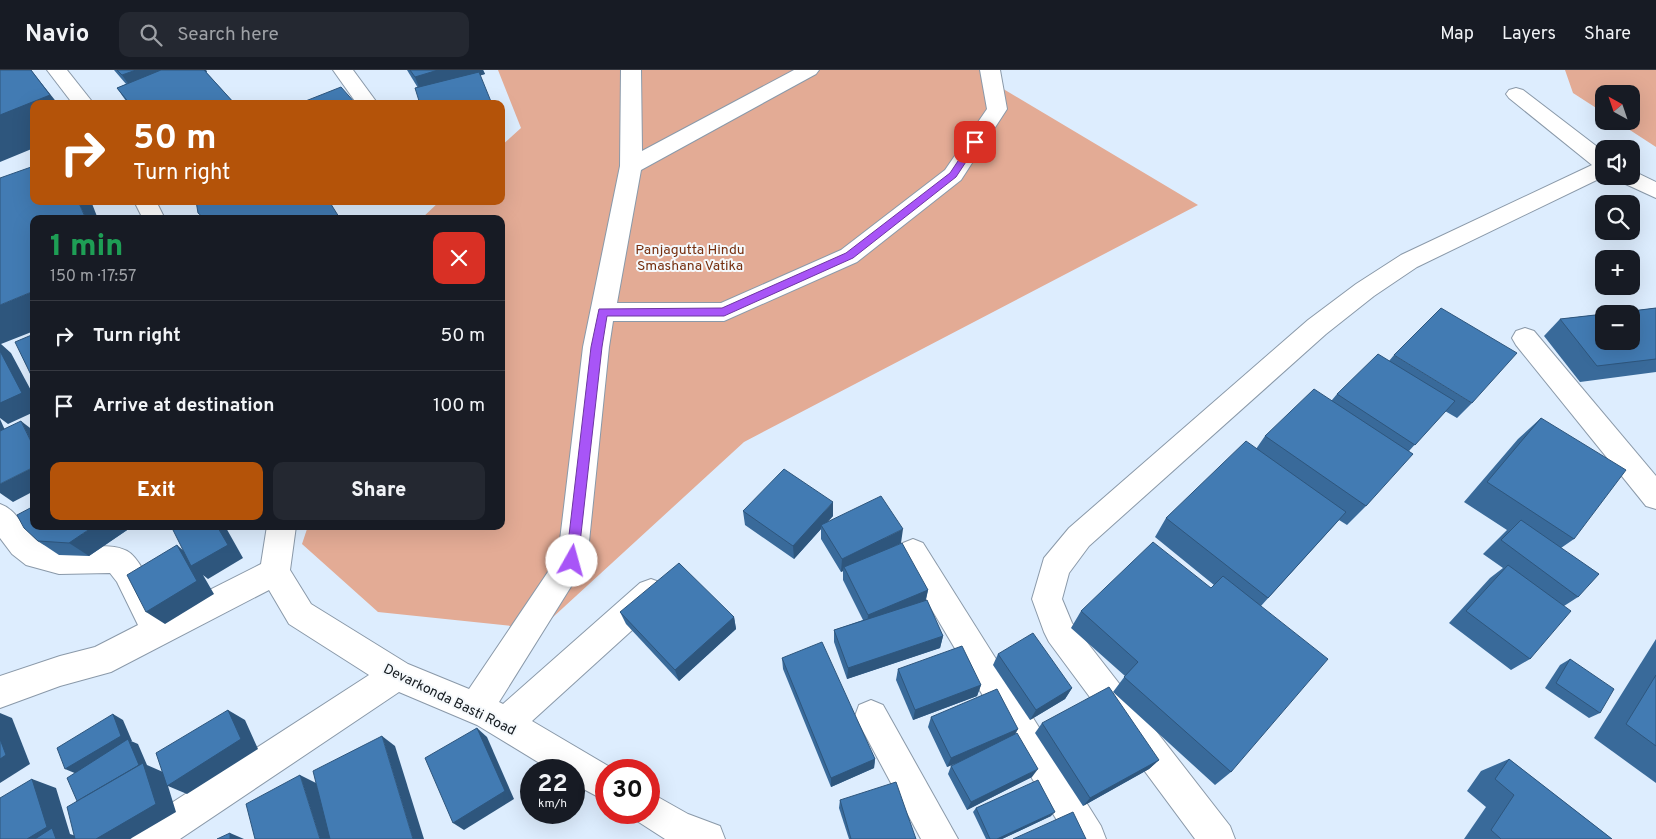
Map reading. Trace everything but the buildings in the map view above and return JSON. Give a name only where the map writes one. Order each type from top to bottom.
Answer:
[{"type":"street","points":[[57,70],[68,88],[80,100]]},
{"type":"street","points":[[343,70],[365,100]]},
{"type":"street","points":[[476,708],[572,561],[596,347],[631,166],[631,70]]},
{"type":"street","points":[[631,166],[809,70]]},
{"type":"street","points":[[603,312],[724,312],[849,256],[953,175],[997,109],[990,70]]},
{"type":"street","points":[[1516,94],[1595,156]]},
{"type":"street","points":[[1217,839],[1060,632],[1047,599],[1055,567],[1079,536],[1317,327],[1365,290],[1408,262],[1595,172]]},
{"type":"street","points":[[1640,183],[1656,191]]},
{"type":"street","points":[[1525,338],[1656,497]]},
{"type":"street","points":[[15,523],[29,551],[51,560],[118,561],[128,572],[158,633]]},
{"type":"street","points":[[0,692],[52,673],[100,661],[275,572],[281,530]]},
{"type":"street","points":[[912,552],[1088,839]]},
{"type":"street","name":"Devarkonda Basti Road","points":[[275,572],[300,614],[397,675],[476,708],[595,777]]},
{"type":"street","points":[[506,724],[671,575]]},
{"type":"street","points":[[149,839],[397,675]]},
{"type":"street","points":[[871,716],[940,839]]},
{"type":"green space","name":"Panjagutta Hindu Smashana Vatika","points":[[498,70],[999,70],[1000,87],[1198,205],[744,442],[540,629],[378,612],[302,544],[307,530],[505,530],[505,215],[425,215],[436,205],[505,205],[505,142],[521,128]]},
{"type":"green space","points":[[1565,70],[1656,70],[1656,147],[1630,130],[1640,130],[1640,85],[1595,85],[1595,107],[1573,93]]},
{"type":"route","points":[[572,561],[596,347],[603,312],[724,312],[849,256],[953,175],[975,142]]}]
